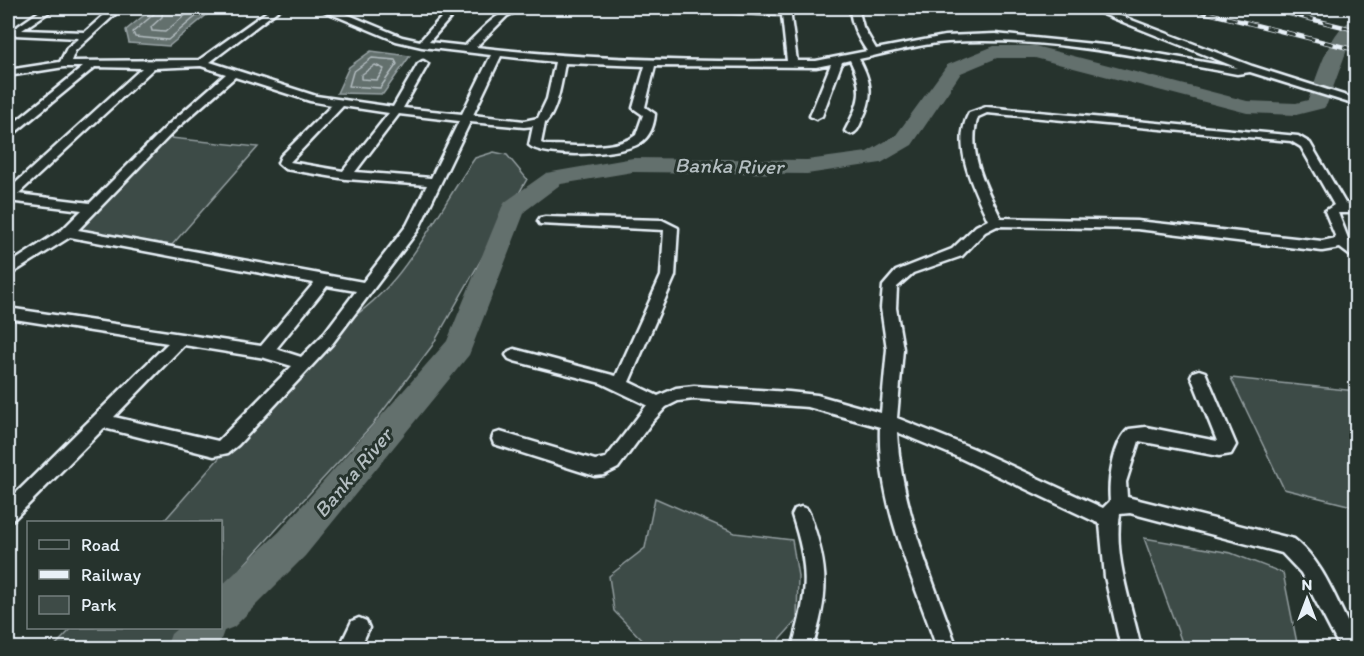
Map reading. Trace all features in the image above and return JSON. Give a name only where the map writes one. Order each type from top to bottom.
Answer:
[{"type":"street","points":[[50,8],[20,27],[17,33],[86,35]]},
{"type":"street","points":[[64,64],[71,50],[117,8]]},
{"type":"street","points":[[202,63],[278,8]]},
{"type":"street","points":[[325,8],[343,10],[399,39],[422,45],[561,60],[651,63],[837,62],[945,39],[995,37],[1113,49],[1237,71],[1248,68]]},
{"type":"street","points":[[422,45],[455,8]]},
{"type":"street","points":[[467,50],[504,14],[519,8]]},
{"type":"street","points":[[701,8],[788,10],[792,64]]},
{"type":"street","points":[[854,8],[858,29],[874,54]]},
{"type":"street","points":[[1093,8],[1248,68],[1356,102]]},
{"type":"street","points":[[100,420],[214,449],[222,448],[327,340],[413,227],[497,53]]},
{"type":"street","points":[[850,131],[866,101],[866,85],[854,58]]},
{"type":"street","points":[[561,60],[552,99],[547,113],[539,123],[536,145],[545,149],[619,146],[636,141],[644,132],[650,118],[649,114],[639,108],[651,63]]},
{"type":"street","points":[[816,116],[837,62]]},
{"type":"street","points":[[8,74],[64,64],[202,63],[235,72],[291,93],[340,103],[466,119],[524,124],[539,123]]},
{"type":"street","points":[[346,175],[396,111],[423,64]]},
{"type":"street","points":[[8,134],[92,65]]},
{"type":"street","points":[[8,197],[151,65]]},
{"type":"street","points":[[8,271],[68,232],[172,127],[235,72]]},
{"type":"street","points":[[340,103],[285,159],[284,163],[289,166],[346,175],[436,182]]},
{"type":"street","points":[[996,222],[981,190],[967,140],[967,124],[973,115],[986,110],[1294,138],[1306,145],[1349,208],[1331,211],[1343,239],[1342,242],[1356,255]]},
{"type":"street","points":[[8,197],[93,207]]},
{"type":"street","points":[[545,221],[662,224],[671,228],[668,276],[620,384]]},
{"type":"street","points":[[947,648],[917,565],[891,471],[888,422],[895,349],[888,294],[891,284],[902,274],[950,256],[961,249],[973,233],[984,225],[996,222],[1137,225],[1322,246],[1342,242]]},
{"type":"street","points":[[68,232],[367,288]]},
{"type":"street","points":[[265,352],[324,280]]},
{"type":"street","points":[[8,313],[265,352],[304,364]]},
{"type":"street","points":[[8,513],[181,339]]},
{"type":"street","points":[[514,355],[620,384],[658,404]]},
{"type":"street","points":[[1131,648],[1118,587],[1114,512],[1117,482],[1129,438],[1135,434],[1146,434],[1219,449],[1225,448],[1227,445],[1199,376]]},
{"type":"street","points":[[500,438],[595,468],[604,467],[612,463],[658,404],[670,397],[683,394],[716,393],[817,402],[888,422],[1114,512],[1130,505],[1287,545],[1302,557],[1312,572],[1331,613],[1351,648]]},
{"type":"street","points":[[801,515],[814,550],[818,580],[816,600],[802,648]]},
{"type":"street","points":[[350,648],[359,628]]},
{"type":"green space","points":[[161,137],[258,147],[172,245],[68,232],[149,141]]},
{"type":"green space","points":[[494,152],[507,155],[527,179],[432,346],[373,424],[222,589],[222,521],[164,521],[332,329],[356,315],[378,297],[397,276],[414,254],[475,158]]},
{"type":"green space","points":[[1231,378],[1356,391],[1356,507],[1284,489]]},
{"type":"green space","points":[[655,498],[735,533],[792,540],[798,576],[797,620],[772,648],[650,648],[614,611],[609,576],[645,548]]},
{"type":"green space","points":[[1144,538],[1231,553],[1283,573],[1298,648],[1184,648]]},
{"type":"green space","points":[[71,629],[184,629],[162,648],[53,648]]},
{"type":"water","points":[[153,8],[215,8],[169,46],[129,43],[126,30]]},
{"type":"water","points":[[371,51],[410,56],[383,94],[337,93],[349,67]]},
{"type":"waterway","name":"Banka River","points":[[222,612],[292,544],[459,347],[514,207],[554,178],[633,165],[807,167],[873,158],[904,140],[954,69],[994,52],[1035,52],[1247,107],[1296,109],[1317,104],[1344,34],[1356,24]]},
{"type":"waterway","name":"Banka River","points":[[185,648],[205,629]]},
{"type":"railway","points":[[1188,8],[1356,50]]},
{"type":"railway","points":[[1265,8],[1356,30]]}]
